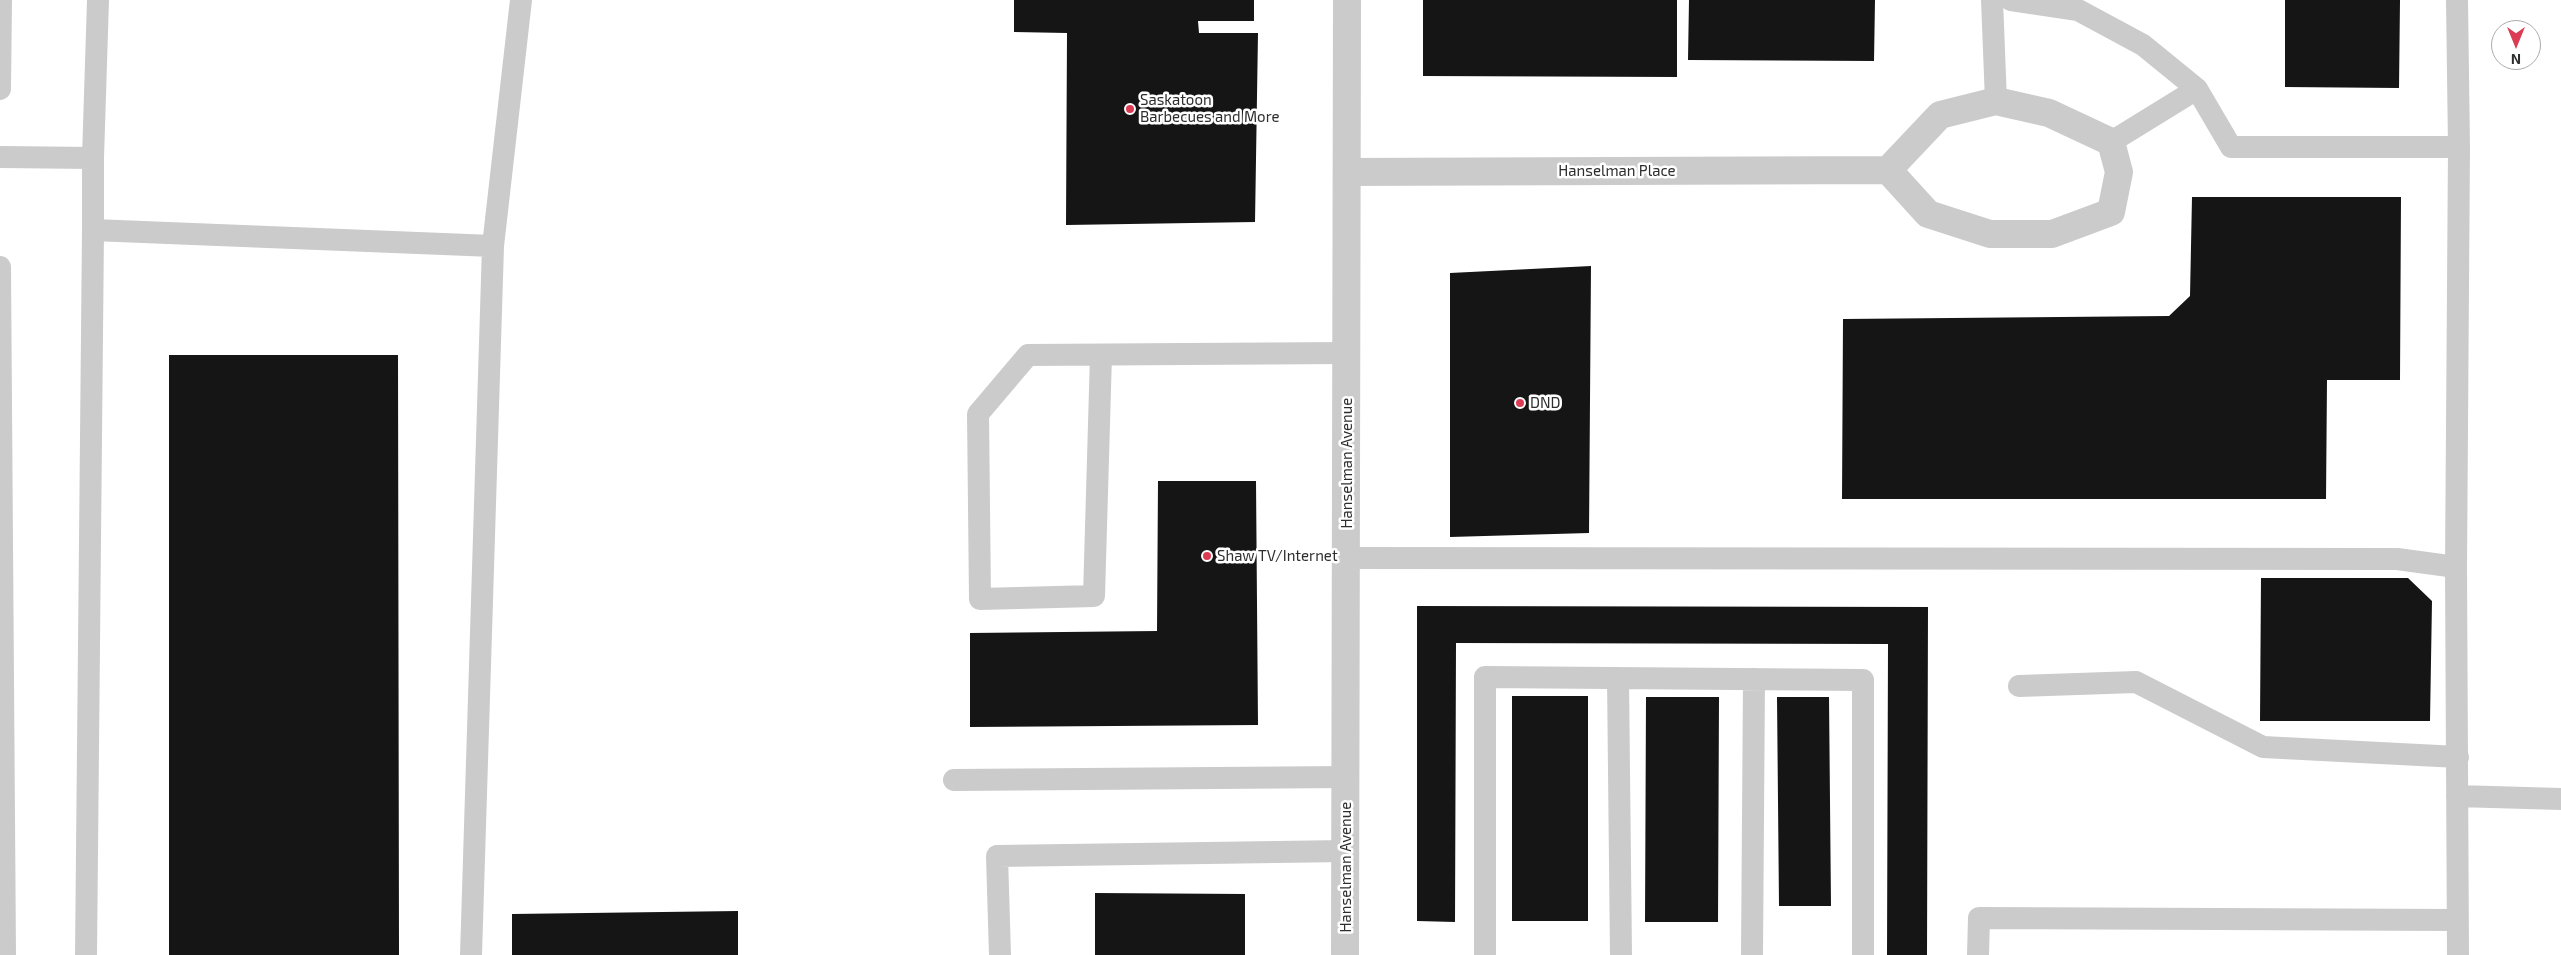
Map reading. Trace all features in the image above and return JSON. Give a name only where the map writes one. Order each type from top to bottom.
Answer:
[{"type":"street","name":"Hanselman Avenue","points":[[1345,955],[1347,0]]},
{"type":"street","points":[[1996,101],[2049,113],[2111,142],[2119,172],[2111,212],[2052,234],[1990,234],[1928,214],[1888,170],[1940,116],[1996,101]]},
{"type":"street","name":"Hanselman Place","points":[[1347,172],[1888,170]]},
{"type":"lane","points":[[0,89],[1,0]]},
{"type":"lane","points":[[86,955],[93,230],[98,0]]},
{"type":"lane","points":[[471,955],[494,246],[521,0]]},
{"type":"lane","points":[[1992,0],[1996,101]]},
{"type":"lane","points":[[2011,0],[2078,10],[2143,45],[2197,89],[2231,147],[2459,147]]},
{"type":"lane","points":[[2457,0],[2459,147],[2456,567],[2458,955]]},
{"type":"lane","points":[[2111,142],[2197,89]]},
{"type":"lane","points":[[0,157],[94,158]]},
{"type":"lane","points":[[93,230],[494,246]]},
{"type":"lane","points":[[0,267],[4,955]]},
{"type":"lane","points":[[1101,354],[1094,596],[980,599],[978,414],[1028,355],[1101,354],[1347,353]]},
{"type":"lane","points":[[1347,558],[2397,559],[2456,567]]},
{"type":"lane","points":[[1484,955],[1485,677],[1863,680],[1863,955]]},
{"type":"lane","points":[[1618,678],[1621,955]]},
{"type":"lane","points":[[1752,955],[1754,679]]},
{"type":"lane","points":[[2019,686],[2136,682],[2263,747],[2458,757]]},
{"type":"lane","points":[[954,780],[1346,777]]},
{"type":"lane","points":[[2457,796],[2561,799]]},
{"type":"lane","points":[[1000,955],[998,856],[1346,851]]},
{"type":"lane","points":[[1978,955],[1979,918],[2457,920]]},
{"type":"building","points":[[1014,0],[1254,0],[1254,21],[1198,21],[1199,33],[1258,33],[1255,222],[1066,225],[1067,33],[1014,32]]},
{"type":"building","points":[[1423,0],[1677,0],[1677,77],[1423,76]]},
{"type":"building","points":[[1689,0],[1875,0],[1874,61],[1688,60]]},
{"type":"building","points":[[2285,0],[2400,0],[2399,88],[2285,87]]},
{"type":"building","points":[[2192,197],[2401,197],[2400,380],[2327,380],[2326,499],[1842,499],[1843,319],[2169,316],[2190,296]]},
{"type":"building","name":"DND","points":[[1591,266],[1589,533],[1450,537],[1450,273]]},
{"type":"building","points":[[169,355],[398,355],[399,955],[169,955]]},
{"type":"building","name":"Shaw TV/Internet","points":[[1158,481],[1256,481],[1258,725],[970,727],[970,633],[1157,631]]},
{"type":"building","points":[[2261,578],[2408,578],[2432,601],[2430,721],[2260,721]]},
{"type":"building","points":[[1417,606],[1928,607],[1927,955],[1887,955],[1888,644],[1456,643],[1455,922],[1417,921]]},
{"type":"building","points":[[1512,696],[1588,696],[1588,921],[1512,921]]},
{"type":"building","points":[[1646,697],[1719,697],[1718,922],[1645,922]]},
{"type":"building","points":[[1777,697],[1829,697],[1831,906],[1779,906]]},
{"type":"building","points":[[1095,893],[1245,894],[1245,955],[1095,955]]},
{"type":"building","points":[[738,911],[738,955],[512,955],[512,914]]},
{"type":"place","name":"Saskatoon Barbecues and More","points":[[1130,109]]},
{"type":"place","name":"DND","points":[[1520,403]]},
{"type":"place","name":"Shaw TV/Internet","points":[[1207,556]]}]
